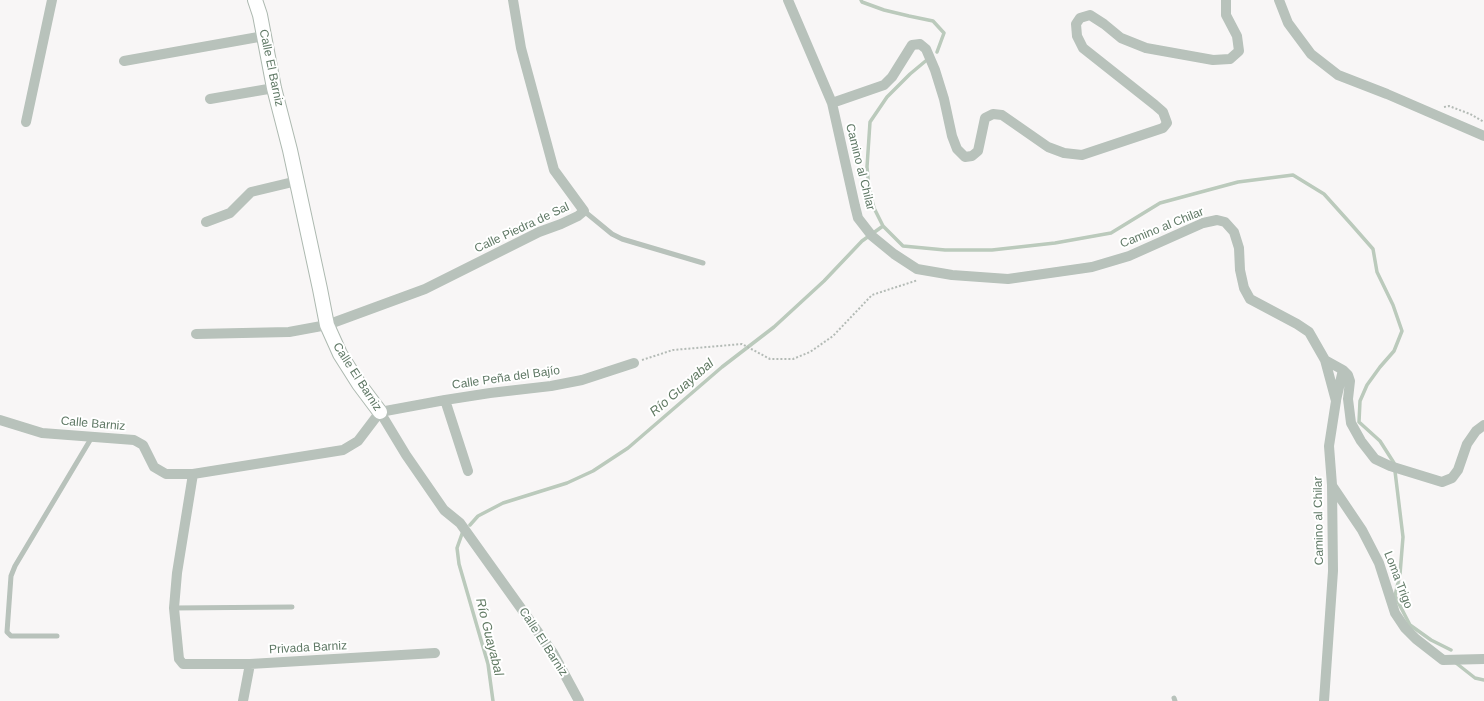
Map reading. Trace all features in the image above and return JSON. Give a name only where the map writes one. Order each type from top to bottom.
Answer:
[{"type":"street","points":[[26,122],[52,0]]},
{"type":"street","name":"Calle El Barniz","points":[[255,0],[274,88],[297,181],[327,325],[340,354],[359,384],[380,412],[406,456],[444,510],[460,522],[553,653],[579,701]]},
{"type":"street","name":"Calle Piedra de Sal","points":[[196,334],[289,332],[327,325],[425,289],[539,232],[578,216],[584,211],[554,170],[522,48],[513,0]]},
{"type":"street","name":"Camino al Chilar","points":[[788,0],[832,103],[854,206],[858,218],[871,234],[894,254],[917,268],[933,272],[1008,279],[1092,267],[1129,256],[1204,223],[1217,220],[1225,222],[1234,232],[1239,248],[1240,270],[1250,299],[1309,332],[1325,360],[1336,401],[1330,446],[1333,571],[1324,701]]},
{"type":"street","points":[[832,103],[884,85],[892,77],[912,45],[920,44],[926,49],[935,70],[944,99],[952,136],[957,149],[965,157],[972,156],[978,150],[984,118],[993,114],[1002,116],[1048,147],[1064,154],[1082,155],[1163,128],[1167,123],[1163,112],[1156,105],[1083,48],[1077,36],[1076,24],[1080,18],[1090,15],[1121,38],[1146,48],[1213,60],[1230,59],[1239,51],[1237,36],[1226,15],[1226,0]]},
{"type":"street","points":[[1278,0],[1288,23],[1311,54],[1338,75],[1388,94],[1484,136]]},
{"type":"street","points":[[124,61],[264,36]]},
{"type":"street","points":[[210,99],[274,88]]},
{"type":"street","points":[[206,222],[230,213],[251,192],[297,181]]},
{"type":"street","points":[[1325,360],[1343,370],[1348,375],[1350,381],[1348,399],[1351,423],[1361,441],[1375,459],[1390,466],[1442,482],[1452,478],[1458,470],[1467,444],[1476,431],[1484,425]]},
{"type":"street","name":"Calle Peña del Bajío","points":[[380,412],[490,393],[551,386],[582,380],[634,363]]},
{"type":"street","points":[[1336,401],[1343,370]]},
{"type":"street","points":[[445,400],[468,471]]},
{"type":"street","name":"Calle Barniz","points":[[0,420],[42,433],[134,440],[144,445],[154,467],[166,474],[193,474],[343,450],[358,440],[380,412]]},
{"type":"street","points":[[174,608],[177,573],[193,474]]},
{"type":"street","name":"Loma Trigo","points":[[1332,485],[1362,530],[1379,563],[1395,613],[1405,628],[1416,639],[1443,660],[1484,658]]},
{"type":"street","name":"Privada Barniz","points":[[174,608],[179,658],[183,664],[250,664],[435,653]]},
{"type":"street","points":[[244,701],[250,664]]},
{"type":"lane","points":[[584,211],[612,234],[622,239],[703,263]]},
{"type":"lane","points":[[57,636],[11,636],[8,632],[11,576],[15,566],[92,438]]},
{"type":"lane","points":[[174,608],[292,607]]},
{"type":"path","points":[[1431,113],[1438,107],[1449,106],[1470,114],[1484,122]]},
{"type":"path","points":[[634,363],[673,350],[742,344],[770,359],[793,359],[810,352],[833,336],[872,295],[911,283],[933,272]]},
{"type":"waterway","points":[[861,0],[862,2],[884,10],[933,21],[944,33],[937,52]]},
{"type":"waterway","points":[[928,59],[910,74],[887,97],[870,122],[867,167],[869,189],[874,208],[883,226],[903,246],[945,250],[992,250],[1055,243],[1111,233],[1160,203],[1238,182],[1293,175],[1324,194],[1351,224],[1373,249],[1377,272],[1393,305],[1402,331],[1394,351],[1367,385],[1360,401],[1359,422],[1380,441],[1394,463],[1403,537],[1400,574],[1395,596],[1410,625],[1431,640],[1451,650]]},
{"type":"waterway","name":"Río Guayabal","points":[[470,525],[478,516],[503,503],[567,483],[593,471],[628,448],[722,367],[774,327],[824,281],[862,241],[883,226]]},
{"type":"waterway","name":"Río Guayabal","points":[[463,531],[457,548],[459,564],[488,664],[493,701]]},
{"type":"waterway","points":[[1456,663],[1475,678],[1484,680]]}]
